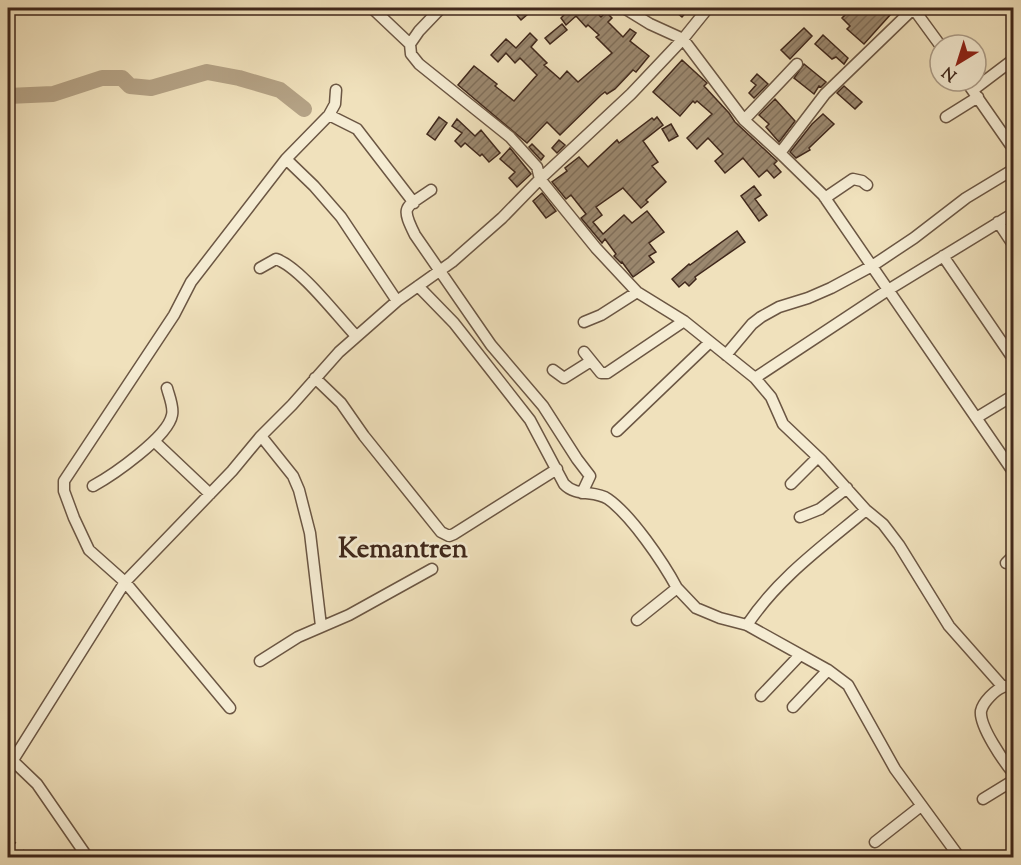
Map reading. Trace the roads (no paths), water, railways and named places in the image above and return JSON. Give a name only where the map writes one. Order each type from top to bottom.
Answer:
[{"type":"street","points":[[372,8],[410,44]]},
{"type":"street","points":[[441,8],[410,44],[411,54],[419,64],[510,137],[537,167],[540,179],[596,248],[637,292],[684,321],[755,378],[771,398],[783,424],[818,457],[866,510],[883,524],[953,632],[1008,685],[996,690],[983,707],[981,717],[996,749],[1014,774]]},
{"type":"street","points":[[624,8],[650,24],[683,39],[744,120],[825,198],[1014,473]]},
{"type":"street","points":[[88,858],[37,784],[10,765],[125,582],[356,336],[397,301],[441,270],[502,218],[540,179],[632,94],[708,8]]},
{"type":"street","points":[[780,153],[825,94],[913,8],[931,33]]},
{"type":"street","points":[[946,117],[976,94],[1014,59]]},
{"type":"street","points":[[744,120],[797,64]]},
{"type":"street","points":[[230,708],[125,582],[89,550],[64,491],[64,481],[174,315],[191,282],[286,159],[329,115],[335,104],[336,90]]},
{"type":"street","points":[[976,94],[1014,150]]},
{"type":"street","points":[[329,115],[353,127],[414,203]]},
{"type":"street","points":[[286,159],[341,217],[397,301]]},
{"type":"street","points":[[726,355],[752,324],[761,317],[779,307],[831,288],[872,266],[914,238],[966,198],[1014,169]]},
{"type":"street","points":[[825,198],[853,179],[867,185]]},
{"type":"street","points":[[431,190],[405,211],[405,216],[415,235],[441,270],[480,343],[537,414],[557,446],[590,476],[585,487]]},
{"type":"street","points":[[755,378],[888,290],[1014,213]]},
{"type":"street","points":[[998,222],[1014,246]]},
{"type":"street","points":[[943,256],[1014,360]]},
{"type":"street","points":[[260,268],[276,260],[282,261],[308,283],[356,336]]},
{"type":"street","points":[[424,282],[454,323],[480,343],[537,414],[557,446],[557,469],[568,488],[585,487],[614,504],[665,568],[677,588],[696,608],[720,618],[750,621],[848,685],[895,769],[960,858]]},
{"type":"street","points":[[584,322],[602,315],[637,292]]},
{"type":"street","points":[[553,370],[564,378],[588,357],[601,373],[607,373],[684,321]]},
{"type":"street","points":[[617,431],[710,342]]},
{"type":"street","points":[[315,378],[341,403],[381,458],[441,532],[446,535],[454,534],[557,469]]},
{"type":"street","points":[[93,486],[113,475],[154,441],[170,421],[173,412],[167,388]]},
{"type":"street","points":[[976,418],[1014,395]]},
{"type":"street","points":[[261,436],[293,476],[299,490],[309,533],[321,626]]},
{"type":"street","points":[[154,441],[210,494]]},
{"type":"street","points":[[790,484],[818,457]]},
{"type":"street","points":[[800,517],[820,509],[847,488]]},
{"type":"street","points":[[750,621],[800,563],[866,510]]},
{"type":"street","points":[[260,661],[298,637],[349,615],[432,569]]},
{"type":"street","points":[[637,620],[677,588]]},
{"type":"street","points":[[761,696],[800,655]]},
{"type":"street","points":[[793,707],[828,670]]},
{"type":"street","points":[[983,799],[1014,780]]},
{"type":"street","points":[[875,842],[921,806]]},
{"type":"waterway","points":[[8,96],[53,94],[102,78],[122,78],[130,86],[151,88],[207,72],[239,78],[280,90],[304,109]]},
{"type":"railway","points":[[8,837],[31,858]]},
{"type":"district","name":"Kemantren","points":[[403,550]]}]
